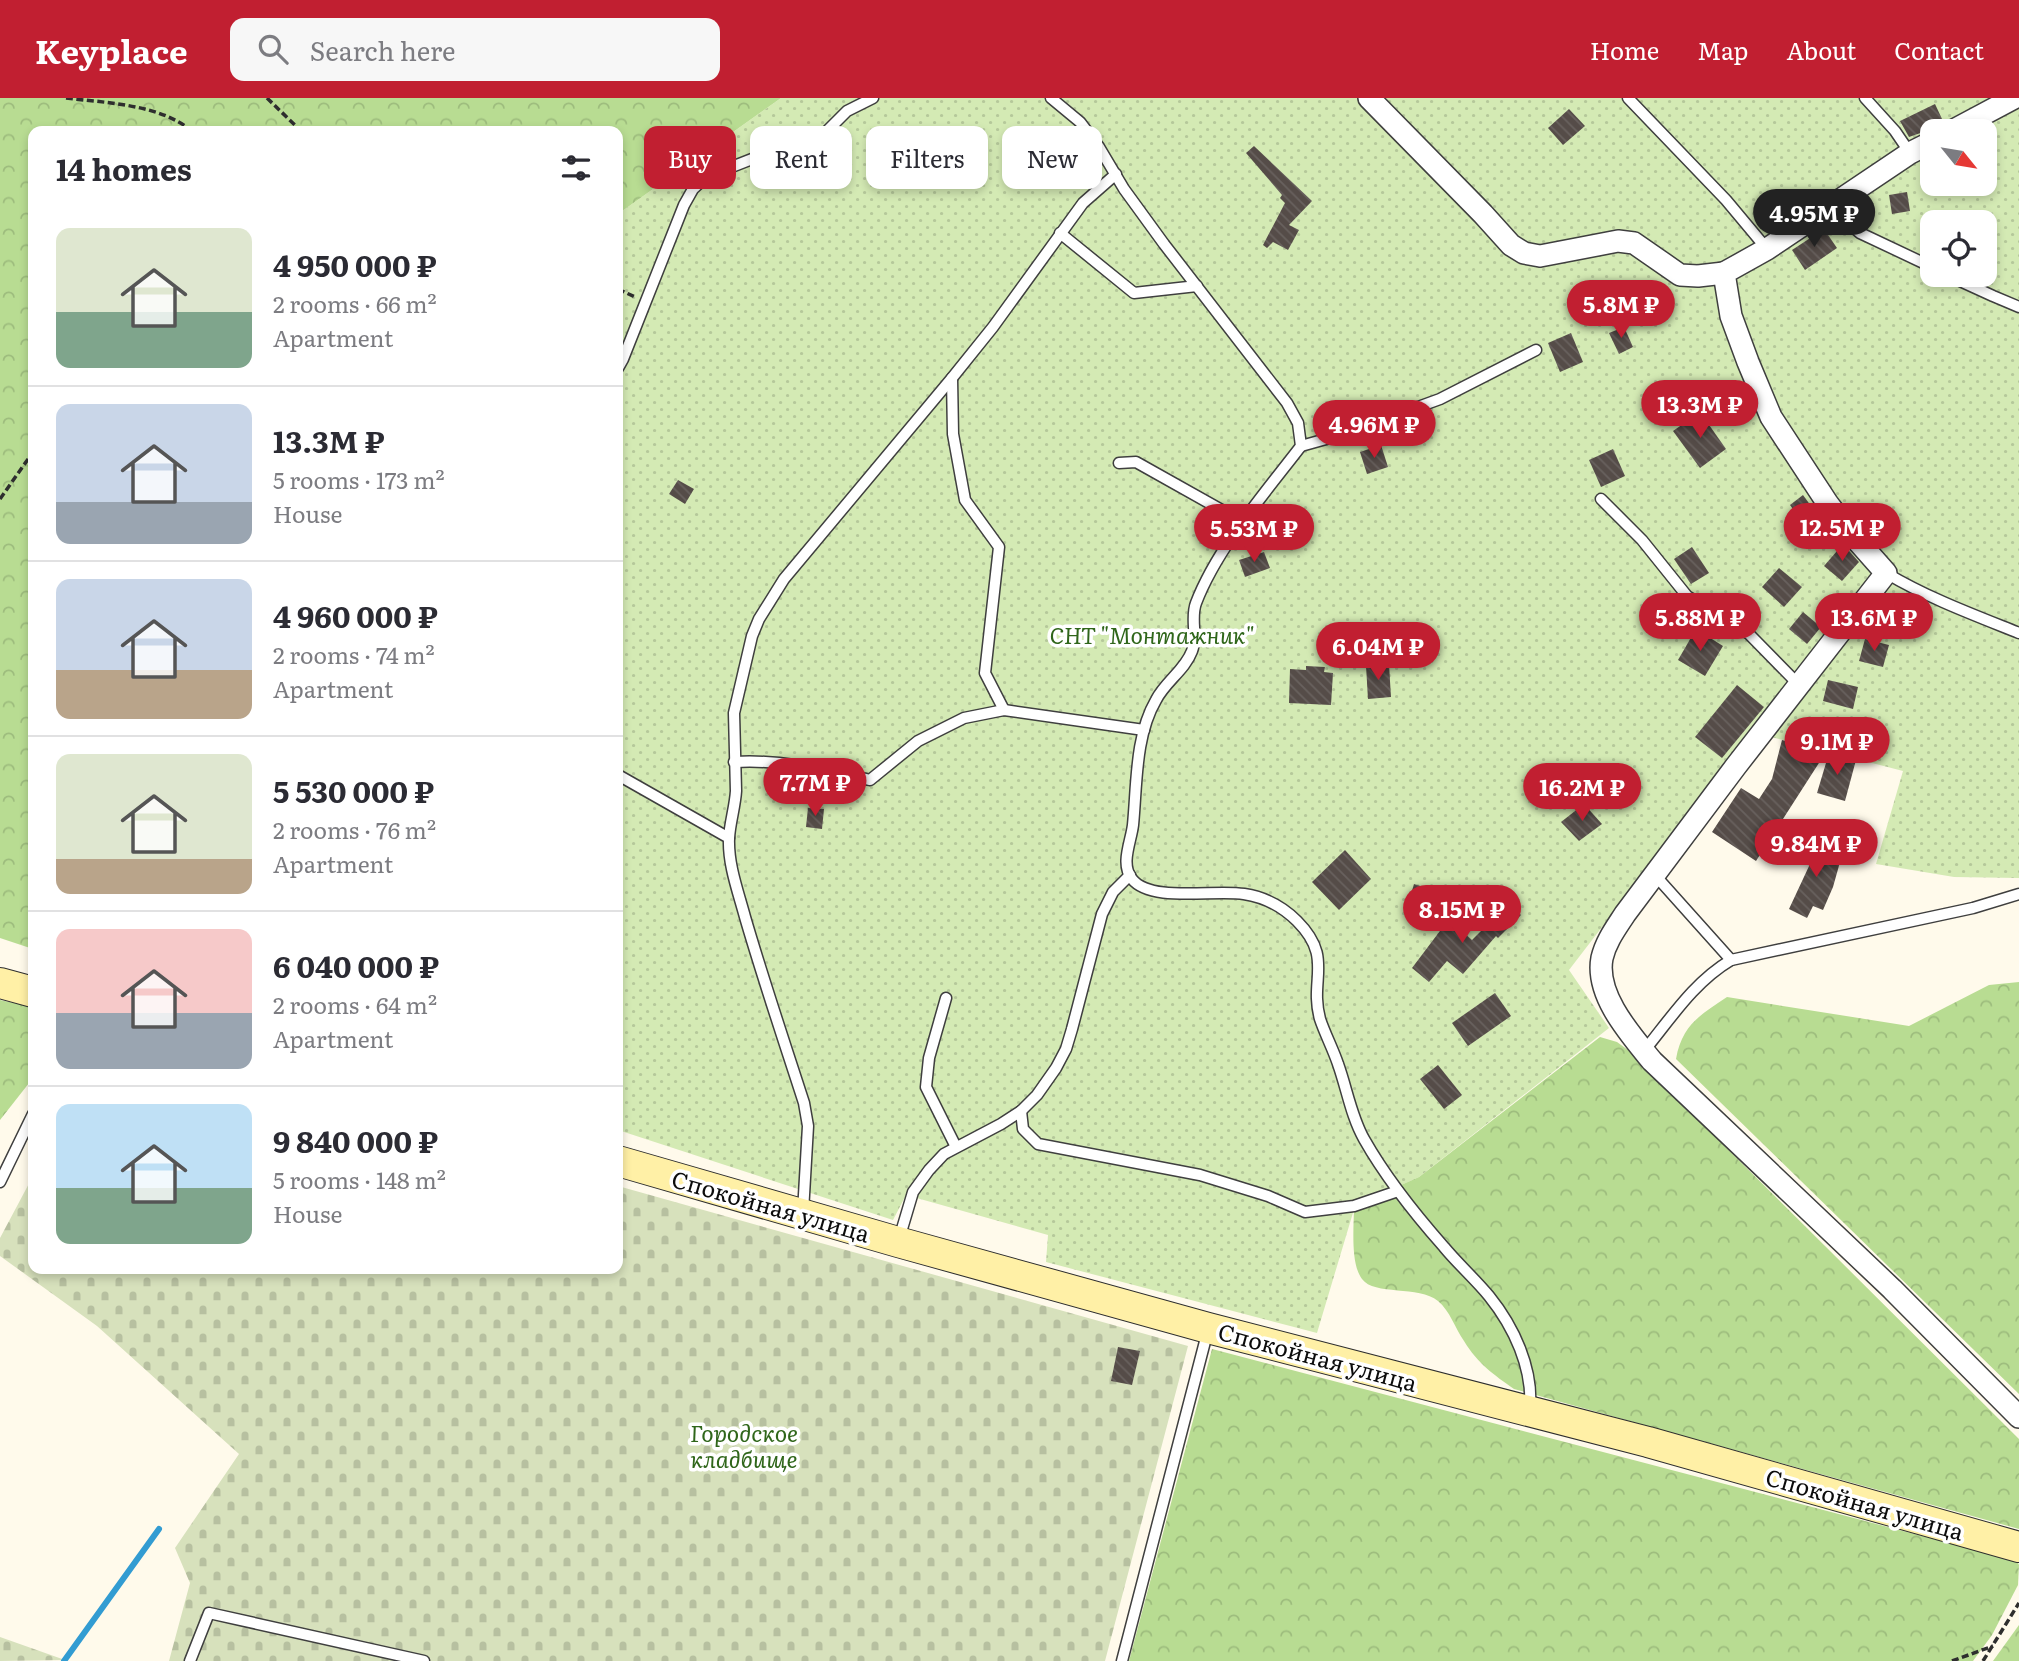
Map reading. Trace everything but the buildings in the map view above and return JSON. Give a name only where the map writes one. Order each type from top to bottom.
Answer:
[{"type":"street","points":[[1369,98],[1511,245],[1524,253],[1539,256],[1618,241],[1634,243],[1680,275],[1724,273],[1767,249],[1920,148]]},
{"type":"street","points":[[1975,119],[2014,98]]},
{"type":"street","points":[[1724,273],[1731,316],[1771,417],[1828,504],[1886,573],[1736,765],[1609,938],[1602,959],[1602,977],[1611,1004],[1627,1031],[1644,1051],[1892,1289],[2019,1417]]},
{"type":"street","points":[[0,983],[28,991]]},
{"type":"street","name":"Спокойная улица","points":[[623,1162],[1208,1328],[1648,1442],[2019,1547]]},
{"type":"lane","points":[[623,359],[692,189],[706,177],[770,152],[809,143],[822,136],[847,111],[873,98]]},
{"type":"lane","points":[[1051,98],[1080,122],[1099,147],[1124,189],[1287,403],[1298,423],[1301,446]]},
{"type":"lane","points":[[1628,98],[1726,200],[1767,249]]},
{"type":"lane","points":[[1865,98],[1895,131],[1910,153]]},
{"type":"lane","points":[[803,1215],[808,1126],[804,1103],[745,915],[729,852],[730,822],[735,804],[733,727],[736,698],[752,636],[759,619],[784,579],[993,327],[1083,203],[1116,174]]},
{"type":"lane","points":[[1831,208],[1860,233],[1920,261]]},
{"type":"lane","points":[[1060,233],[1134,293],[1197,286]]},
{"type":"lane","points":[[1973,287],[2019,306]]},
{"type":"lane","points":[[1530,1411],[1530,1381],[1524,1359],[1507,1322],[1490,1296],[1445,1249],[1398,1191],[1362,1136],[1350,1107],[1332,1045],[1320,1019],[1317,950],[1309,936],[1297,921],[1279,906],[1263,898],[1221,892],[1171,893],[1140,886],[1130,875],[1126,858],[1132,832],[1144,730],[1155,701],[1193,649],[1194,608],[1201,590],[1243,522],[1301,446],[1344,434],[1440,399],[1536,351]]},
{"type":"lane","points":[[952,378],[953,434],[965,500],[999,548],[985,673],[1004,710]]},
{"type":"lane","points":[[1119,463],[1136,462],[1243,522]]},
{"type":"lane","points":[[1601,499],[1642,540],[1687,596],[1749,634],[1799,685]]},
{"type":"lane","points":[[1886,573],[1938,600],[2019,633]]},
{"type":"lane","points":[[734,762],[803,765],[870,780],[918,741],[964,718],[1004,710],[1144,730]]},
{"type":"lane","points":[[623,778],[729,838]]},
{"type":"lane","points":[[1654,874],[1731,960]]},
{"type":"lane","points":[[898,1242],[909,1202],[918,1183],[944,1154],[1021,1111],[1037,1095],[1056,1068],[1066,1049],[1102,914],[1113,892],[1130,875]]},
{"type":"lane","points":[[1644,1051],[1698,984],[1715,969],[1731,960],[1973,908],[2019,894]]},
{"type":"lane","points":[[946,998],[929,1058],[926,1087],[956,1147]]},
{"type":"lane","points":[[1021,1111],[1023,1129],[1038,1144],[1200,1175],[1268,1196],[1305,1212],[1354,1206],[1398,1191]]},
{"type":"lane","points":[[0,1182],[28,1124]]},
{"type":"lane","points":[[1122,1661],[1208,1328]]},
{"type":"lane","points":[[190,1661],[209,1613],[424,1661]]},
{"type":"path","points":[[66,98],[136,107],[180,121],[186,126]]},
{"type":"path","points":[[267,98],[296,126]]},
{"type":"path","points":[[0,499],[28,459]]},
{"type":"path","points":[[1983,1661],[2019,1603]]},
{"type":"path","points":[[1952,1661],[1993,1646]]},
{"type":"green space","points":[[0,98],[781,98],[736,130],[736,126],[644,126],[644,189],[653,189],[623,210],[623,126],[28,126],[28,947],[0,938]]},
{"type":"green space","name":"СНТ \"Монтажник\"","points":[[781,98],[2019,98],[2019,878],[1954,877],[1876,864],[1903,771],[1752,732],[1569,970],[1609,1028],[1419,1177],[1355,1206],[1317,1333],[1046,1262],[1048,1235],[906,1195],[893,1220],[623,1132],[623,210],[653,189],[736,189],[736,130]]},
{"type":"green space","points":[[2019,982],[2019,1394],[1676,1059],[1688,1029],[1727,997],[1909,1026],[1989,985]]},
{"type":"green space","points":[[0,1000],[28,1006],[28,1084],[0,1120]]},
{"type":"green space","points":[[1600,1037],[1617,1042],[1628,1050],[2019,1439],[2019,1529],[1514,1389],[1480,1362],[1438,1301],[1420,1293],[1376,1287],[1362,1279],[1354,1254],[1354,1206],[1419,1177]]},
{"type":"green space","name":"Городское кладбище","points":[[28,1185],[28,1274],[623,1274],[623,1187],[1188,1346],[1105,1661],[169,1661],[190,1583],[175,1548],[239,1454],[97,1326],[0,1256],[0,1238]]},
{"type":"green space","points":[[1212,1349],[2017,1561],[2018,1585],[1992,1635],[1973,1661],[1129,1661]]},
{"type":"green space","points":[[2019,1625],[2019,1661],[1993,1661]]},
{"type":"green space","points":[[0,1637],[65,1660],[0,1661]]},
{"type":"waterway","points":[[64,1661],[159,1529]]}]
